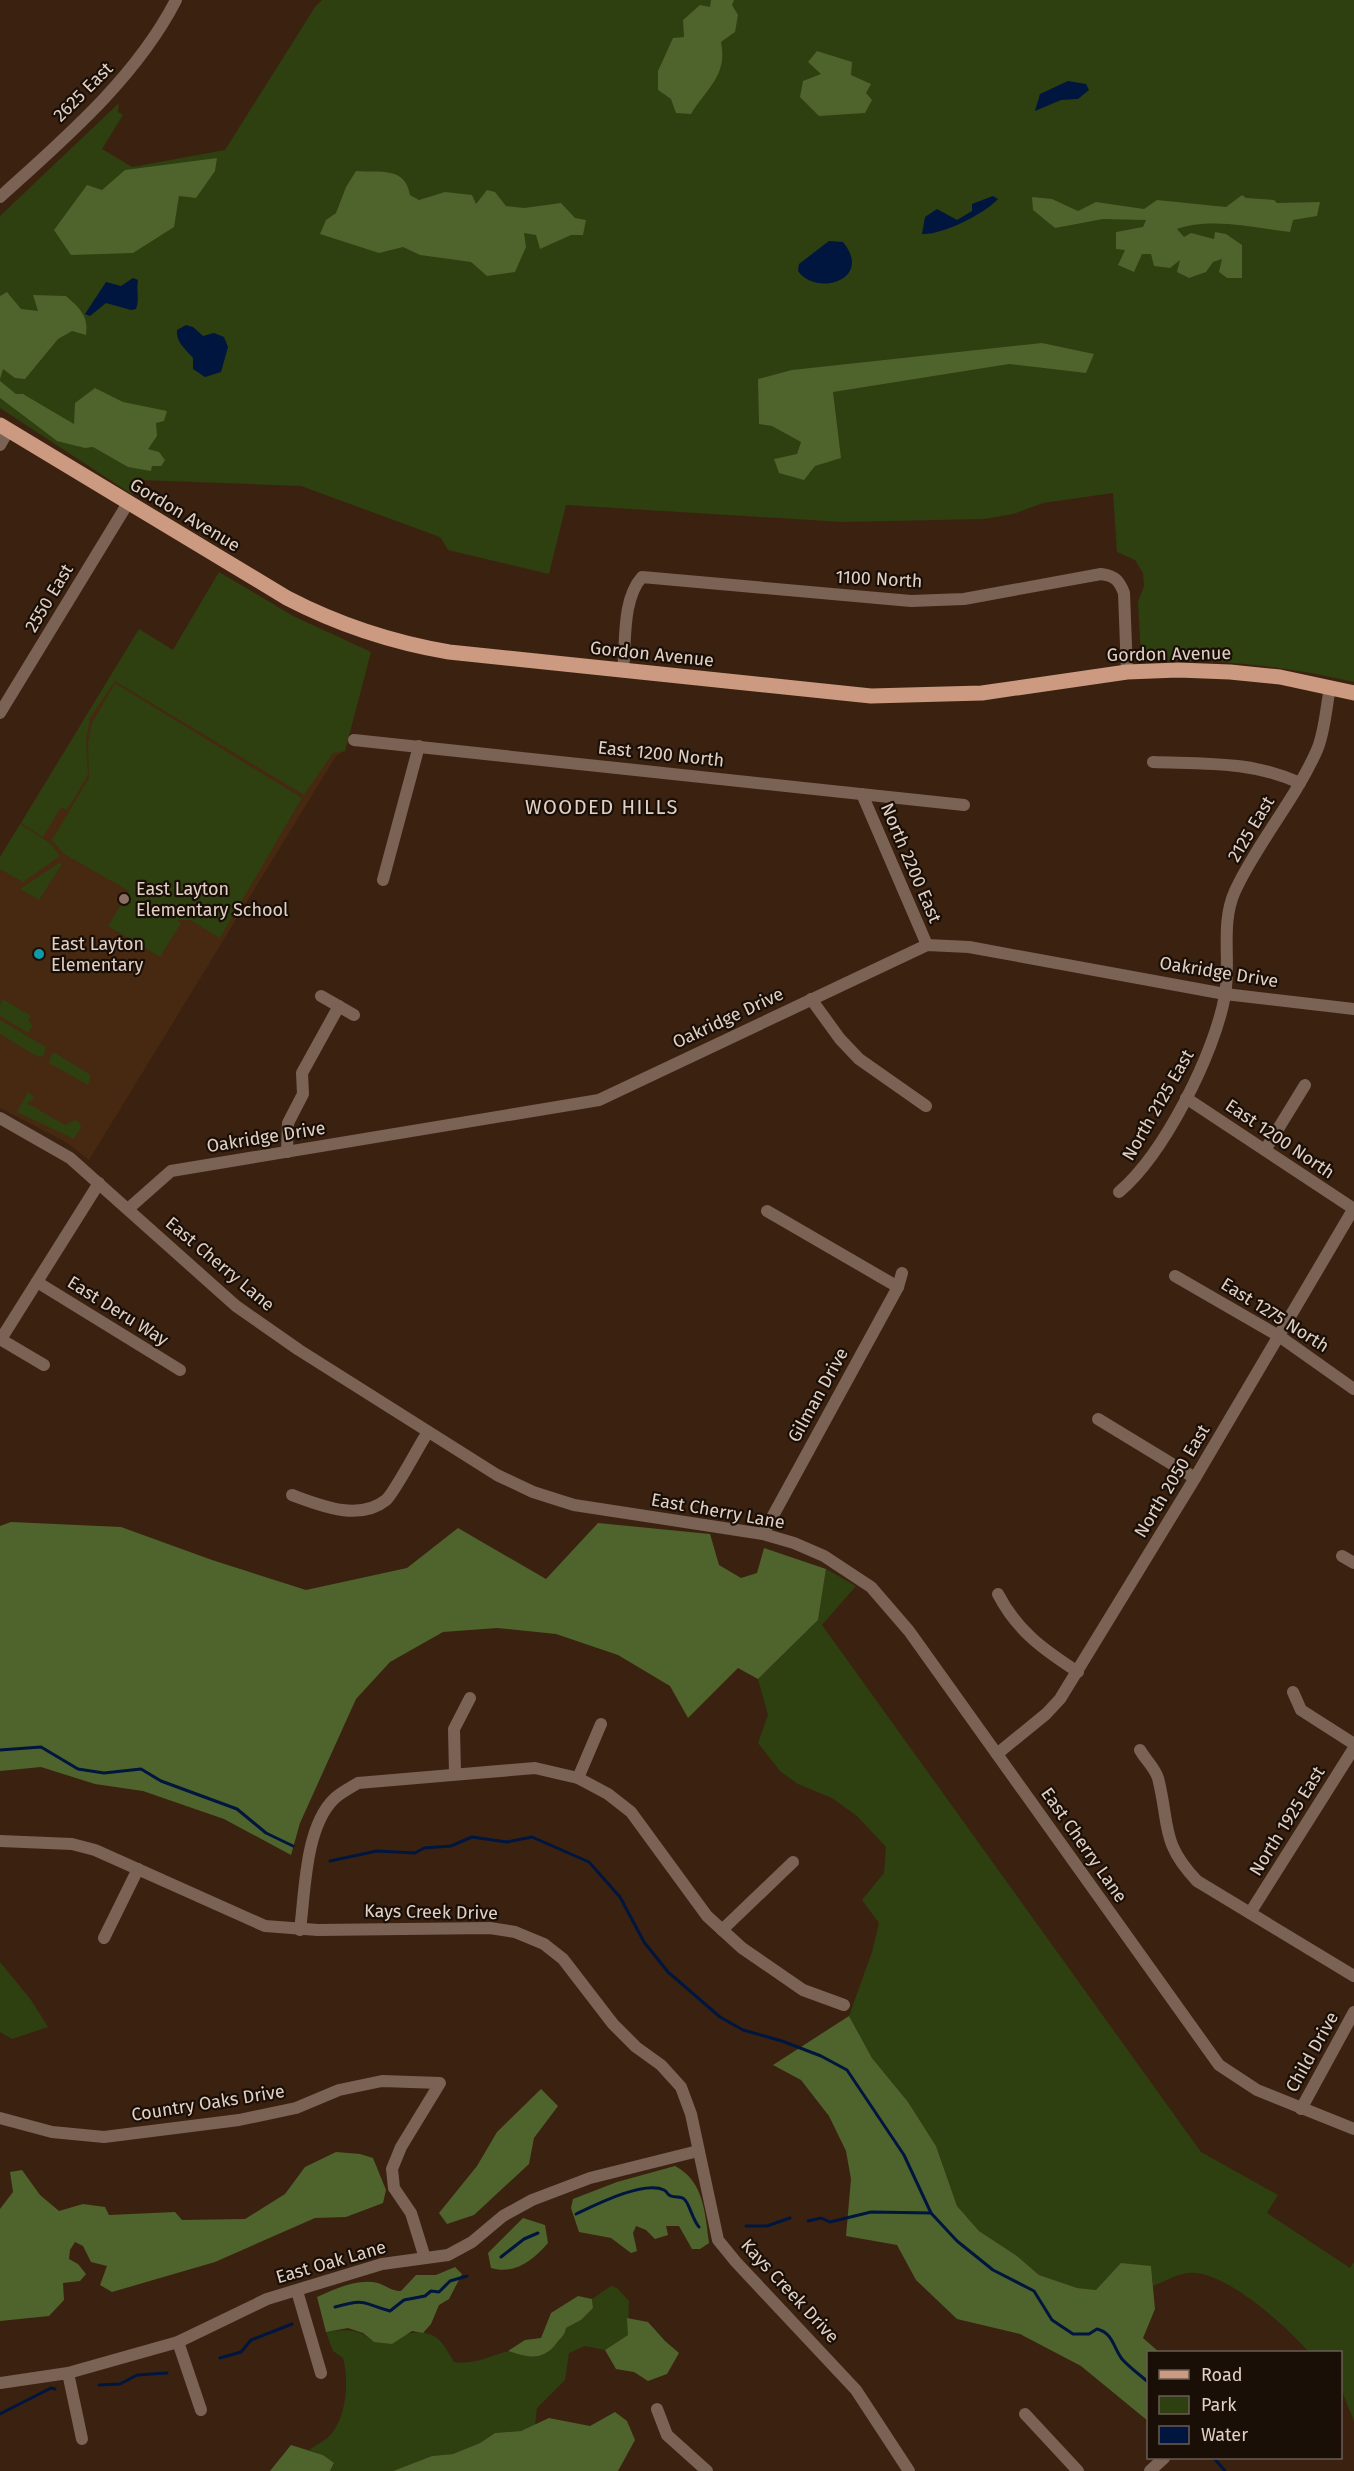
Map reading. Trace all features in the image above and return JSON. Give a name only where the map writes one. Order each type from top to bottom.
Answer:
[{"type":"main road","name":"Gordon Avenue","points":[[3,434],[128,503],[286,598],[326,618],[367,634],[449,652],[835,693],[908,696],[982,693],[1127,672],[1230,672],[1280,677],[1354,693]]},
{"type":"street","name":"2625 East","points":[[0,197],[127,73],[176,0]]},
{"type":"street","name":"2550 East","points":[[0,713],[128,503]]},
{"type":"street","name":"1100 North","points":[[623,670],[630,598],[634,586],[642,577],[911,601],[964,598],[1101,574],[1112,575],[1120,581],[1124,593],[1127,672]]},
{"type":"street","name":"2125 East","points":[[1226,994],[1227,926],[1234,892],[1300,783],[1318,748],[1330,688]]},
{"type":"street","name":"East 1200 North","points":[[354,740],[964,805]]},
{"type":"street","points":[[383,880],[419,746]]},
{"type":"street","points":[[1153,762],[1243,765],[1272,771],[1300,783]]},
{"type":"street","name":"North 2200 East","points":[[862,794],[927,945]]},
{"type":"street","name":"Oakridge Drive","points":[[128,1209],[171,1171],[599,1100],[927,945],[969,947],[1226,994],[1354,1009]]},
{"type":"street","name":"North 2125 East","points":[[1119,1192],[1137,1176],[1186,1098],[1212,1045],[1226,994]]},
{"type":"street","points":[[321,996],[354,1015]]},
{"type":"street","points":[[811,999],[840,1039],[860,1059],[926,1106]]},
{"type":"street","points":[[287,1152],[288,1123],[303,1094],[302,1073],[339,1006]]},
{"type":"street","points":[[1265,1150],[1305,1085]]},
{"type":"street","name":"East 1200 North","points":[[1186,1098],[1354,1209]]},
{"type":"street","name":"East Cherry Lane","points":[[0,1118],[62,1153],[99,1182],[236,1306],[497,1475],[533,1492],[574,1505],[764,1534],[824,1556],[872,1587],[909,1631],[1219,2066],[1257,2090],[1354,2129]]},
{"type":"street","points":[[44,1365],[1,1339],[99,1182]]},
{"type":"street","name":"North 2050 East","points":[[997,1754],[1046,1714],[1060,1699],[1078,1672],[1196,1478],[1354,1209]]},
{"type":"street","points":[[767,1211],[898,1287]]},
{"type":"street","name":"Gilman Drive","points":[[764,1534],[898,1287],[902,1273]]},
{"type":"street","name":"East 1275 North","points":[[1175,1276],[1279,1335],[1354,1389]]},
{"type":"street","name":"East Deru Way","points":[[37,1282],[180,1370]]},
{"type":"street","points":[[1098,1419],[1196,1478]]},
{"type":"street","points":[[292,1495],[330,1509],[363,1510],[386,1500],[428,1432]]},
{"type":"street","points":[[1342,1556],[1354,1563]]},
{"type":"street","points":[[998,1594],[1009,1616],[1026,1635],[1046,1652],[1078,1672]]},
{"type":"street","points":[[1293,1692],[1301,1710],[1354,1746]]},
{"type":"street","points":[[455,1773],[454,1729],[470,1698]]},
{"type":"street","points":[[578,1778],[601,1724]]},
{"type":"street","name":"North 1925 East","points":[[1250,1913],[1354,1746]]},
{"type":"street","points":[[1140,1750],[1157,1776],[1169,1844],[1180,1864],[1197,1881],[1354,1976]]},
{"type":"street","points":[[300,1930],[312,1842],[321,1819],[334,1799],[358,1783],[535,1768],[578,1778],[608,1794],[631,1812],[706,1916],[742,1948],[803,1990],[844,2005]]},
{"type":"street","name":"Kays Creek Drive","points":[[0,1841],[72,1844],[94,1850],[265,1926],[300,1930],[490,1929],[515,1932],[543,1944],[563,1959],[613,2024],[636,2047],[661,2065],[681,2087],[691,2114],[718,2240],[856,2391],[909,2471]]},
{"type":"street","points":[[722,1930],[793,1862]]},
{"type":"street","points":[[104,1938],[138,1869]]},
{"type":"street","name":"Child Drive","points":[[1301,2109],[1354,2012]]},
{"type":"street","name":"Country Oaks Drive","points":[[0,2118],[52,2132],[104,2137],[239,2120],[296,2108],[339,2090],[382,2081],[440,2083],[401,2147],[392,2169],[394,2188],[411,2212],[425,2258]]},
{"type":"street","name":"East Oak Lane","points":[[0,2383],[68,2373],[178,2342],[267,2299],[382,2264],[448,2255],[472,2242],[503,2216],[536,2198],[590,2178],[698,2151]]},
{"type":"street","points":[[297,2291],[321,2373]]},
{"type":"street","points":[[178,2342],[201,2410]]},
{"type":"street","points":[[68,2373],[82,2439]]},
{"type":"street","points":[[657,2409],[667,2435],[707,2471]]},
{"type":"street","points":[[1024,2414],[1078,2471]]},
{"type":"street","points":[[1150,2471],[1162,2459]]},
{"type":"shaded area","name":"East Layton Elementary School","points":[[219,572],[293,616],[371,652],[345,751],[336,756],[89,1160],[66,1142],[0,1108],[0,857],[139,629],[173,650]]},
{"type":"green space","points":[[322,0],[1354,0],[1354,682],[1251,664],[1146,661],[1141,655],[1138,602],[1144,586],[1143,573],[1135,560],[1117,552],[1113,493],[1043,503],[1013,514],[984,519],[842,522],[566,505],[549,574],[448,550],[440,537],[301,486],[142,480],[133,495],[0,408],[0,398],[57,441],[0,392],[0,314],[7,293],[0,296],[0,216],[119,103],[118,112],[123,115],[102,149],[132,167],[225,150],[315,7]]},
{"type":"green space","points":[[711,0],[734,0],[732,5],[738,15],[735,32],[721,42],[722,64],[719,72],[691,114],[676,113],[671,99],[658,90],[658,71],[673,38],[684,37],[683,20],[700,5],[710,7]]},
{"type":"green space","points":[[817,51],[852,62],[851,75],[871,84],[866,93],[872,100],[865,113],[819,116],[800,97],[803,81],[821,74],[808,62]]},
{"type":"green space","points":[[217,158],[215,171],[196,198],[179,196],[174,227],[133,253],[71,255],[54,230],[87,185],[102,190],[125,170]]},
{"type":"green space","points":[[356,171],[397,175],[403,179],[410,195],[419,200],[445,192],[472,195],[476,204],[487,190],[495,192],[506,206],[524,208],[561,203],[575,218],[586,220],[583,235],[571,235],[540,249],[536,235],[524,233],[526,247],[515,272],[487,276],[471,262],[420,255],[403,247],[379,253],[320,234],[326,220],[336,213],[346,187]]},
{"type":"green space","points":[[1242,195],[1246,198],[1274,200],[1277,203],[1320,202],[1317,216],[1293,220],[1290,232],[1218,224],[1177,229],[1184,237],[1191,233],[1214,239],[1215,232],[1226,234],[1242,245],[1242,278],[1227,278],[1219,272],[1222,259],[1213,262],[1206,272],[1189,278],[1177,272],[1180,260],[1170,268],[1154,266],[1151,254],[1142,254],[1134,272],[1118,265],[1125,250],[1116,249],[1116,232],[1143,227],[1146,220],[1103,219],[1055,228],[1033,210],[1032,197],[1052,199],[1078,211],[1096,202],[1144,209],[1157,200],[1226,207]]},
{"type":"green space","points":[[7,292],[21,309],[38,311],[33,295],[66,296],[79,308],[84,317],[86,335],[72,331],[58,339],[25,379],[15,378],[3,369],[0,379],[0,296]]},
{"type":"green space","points":[[1042,343],[1094,354],[1086,373],[1009,364],[833,392],[841,458],[815,466],[804,480],[779,473],[774,459],[797,454],[801,442],[772,426],[759,424],[758,379],[792,370]]},
{"type":"green space","points":[[0,381],[16,394],[23,394],[74,424],[75,403],[95,388],[123,402],[167,411],[164,421],[156,423],[157,436],[148,449],[159,452],[165,460],[161,466],[152,466],[151,471],[128,467],[93,447],[85,448],[57,441],[0,398]]},
{"type":"green space","points":[[219,572],[293,616],[371,652],[345,751],[333,753],[304,795],[115,681],[90,718],[86,741],[88,775],[67,810],[61,807],[43,837],[21,823],[139,629],[173,650]]},
{"type":"green space","points":[[115,683],[302,798],[220,938],[190,920],[177,920],[181,923],[160,957],[108,926],[129,891],[64,854],[52,840],[89,778],[88,743],[92,723]]},
{"type":"green space","points":[[20,824],[50,843],[60,856],[23,882],[0,869],[0,857]]},
{"type":"green space","points":[[59,863],[62,864],[39,900],[20,889]]},
{"type":"green space","points":[[3,999],[31,1016],[28,1021],[33,1025],[28,1033],[0,1016],[0,1005]]},
{"type":"green space","points":[[0,1020],[46,1047],[44,1055],[38,1057],[0,1034]]},
{"type":"green space","points":[[55,1053],[91,1075],[88,1085],[49,1063],[51,1054]]},
{"type":"green space","points":[[28,1092],[35,1098],[27,1103],[65,1125],[75,1120],[80,1123],[81,1127],[74,1139],[17,1112]]},
{"type":"green space","points":[[11,1522],[121,1527],[212,1560],[306,1590],[407,1568],[458,1528],[546,1579],[598,1523],[710,1534],[719,1565],[741,1578],[757,1573],[764,1548],[826,1569],[818,1620],[758,1679],[738,1668],[688,1718],[670,1686],[618,1655],[556,1634],[497,1628],[443,1632],[390,1662],[356,1699],[300,1823],[291,1855],[224,1819],[143,1791],[95,1784],[41,1767],[0,1771],[0,1526]]},
{"type":"green space","points":[[826,1569],[856,1586],[822,1625],[1201,2152],[1278,2195],[1267,2213],[1350,2268],[1354,2262],[1354,2421],[1342,2391],[1342,2351],[1308,2351],[1270,2315],[1236,2289],[1203,2274],[1188,2273],[1153,2286],[1151,2266],[1096,2290],[1076,2288],[1039,2275],[1017,2256],[979,2231],[957,2206],[936,2146],[908,2102],[872,2058],[849,2016],[872,1952],[879,1923],[862,1900],[884,1873],[886,1847],[857,1816],[832,1798],[798,1784],[780,1771],[758,1743],[768,1715],[758,1679],[818,1620]]},
{"type":"green space","points":[[0,1962],[31,2000],[48,2027],[12,2039],[0,2032]]},
{"type":"green space","points":[[849,2016],[872,2058],[908,2102],[936,2146],[957,2206],[979,2231],[1017,2256],[1039,2275],[1077,2288],[1096,2290],[1121,2263],[1151,2266],[1155,2309],[1143,2338],[1158,2351],[1147,2351],[1147,2420],[1081,2366],[1020,2334],[957,2319],[916,2280],[897,2245],[846,2236],[851,2179],[846,2151],[829,2116],[801,2080],[773,2065]]},
{"type":"green space","points":[[541,2089],[558,2106],[534,2138],[529,2164],[474,2215],[447,2224],[439,2213],[477,2166],[497,2132]]},
{"type":"green space","points":[[336,2152],[360,2154],[373,2158],[386,2190],[383,2203],[346,2217],[315,2218],[215,2262],[112,2292],[100,2285],[107,2266],[91,2262],[83,2246],[75,2242],[70,2250],[69,2259],[78,2264],[86,2274],[80,2281],[63,2283],[64,2300],[49,2316],[0,2321],[0,2209],[13,2192],[10,2172],[22,2170],[40,2195],[59,2211],[83,2204],[105,2207],[109,2215],[175,2212],[182,2220],[245,2219],[285,2194],[305,2167]]},
{"type":"green space","points":[[675,2166],[685,2172],[697,2189],[704,2209],[709,2243],[700,2249],[692,2249],[679,2226],[666,2226],[668,2235],[655,2239],[646,2230],[636,2226],[633,2233],[637,2251],[631,2253],[611,2238],[579,2232],[571,2208],[573,2199],[617,2182]]},
{"type":"green space","points":[[523,2218],[545,2225],[548,2243],[530,2260],[516,2268],[500,2270],[491,2268],[488,2253]]},
{"type":"green space","points":[[455,2267],[462,2274],[449,2299],[439,2305],[431,2324],[423,2333],[412,2331],[392,2344],[374,2342],[363,2333],[348,2328],[326,2332],[317,2297],[347,2285],[363,2282],[378,2283],[401,2291],[416,2275],[436,2275]]},
{"type":"green space","points":[[611,2286],[617,2288],[629,2301],[628,2335],[605,2350],[585,2346],[569,2353],[565,2380],[537,2408],[535,2426],[521,2431],[495,2433],[480,2443],[453,2454],[432,2456],[393,2471],[330,2471],[334,2464],[323,2455],[309,2450],[332,2433],[344,2407],[346,2377],[343,2358],[333,2351],[326,2332],[340,2330],[357,2332],[374,2342],[409,2333],[426,2333],[441,2342],[454,2362],[461,2363],[512,2351],[537,2356],[549,2351],[566,2328],[581,2320],[593,2308],[592,2299]]},
{"type":"green space","points":[[578,2296],[592,2299],[593,2308],[581,2320],[566,2328],[551,2350],[534,2357],[508,2351],[525,2340],[541,2338],[551,2313]]},
{"type":"green space","points":[[627,2318],[648,2322],[679,2353],[667,2374],[648,2381],[634,2372],[616,2369],[605,2350],[628,2335]]},
{"type":"green space","points":[[615,2412],[627,2421],[635,2440],[618,2471],[393,2471],[432,2456],[453,2454],[480,2443],[495,2433],[521,2431],[549,2418],[590,2426]]},
{"type":"green space","points":[[291,2445],[323,2455],[334,2463],[330,2471],[270,2471]]},
{"type":"water","points":[[1068,81],[1086,84],[1089,90],[1078,99],[1061,100],[1035,111],[1040,94]]},
{"type":"water","points":[[993,196],[998,199],[973,217],[941,231],[922,234],[925,217],[937,209],[957,220],[972,211],[972,204]]},
{"type":"water","points":[[829,241],[843,242],[851,255],[852,266],[847,275],[839,281],[828,283],[817,283],[806,279],[798,271],[799,264]]},
{"type":"water","points":[[133,278],[138,280],[136,309],[131,310],[106,303],[90,316],[85,314],[106,282],[121,286]]},
{"type":"water","points":[[186,325],[193,327],[203,336],[214,333],[224,337],[228,347],[221,372],[205,377],[193,369],[193,358],[182,346],[177,335],[177,330]]},
{"type":"waterway","points":[[0,1750],[41,1747],[78,1769],[104,1773],[141,1769],[161,1781],[237,1809],[266,1833],[293,1846]]},
{"type":"waterway","points":[[330,1861],[377,1851],[415,1853],[424,1848],[451,1846],[472,1837],[507,1842],[532,1837],[589,1862],[620,1897],[644,1942],[668,1972],[720,2017],[743,2030],[782,2041],[821,2056],[847,2070],[904,2155],[931,2213],[957,2241],[993,2270],[1034,2291],[1052,2320],[1073,2334],[1089,2334],[1097,2329],[1102,2331],[1112,2341],[1122,2359],[1147,2381]]},
{"type":"waterway","points":[[576,2214],[632,2191],[655,2188],[664,2190],[668,2195],[684,2199],[699,2227]]},
{"type":"waterway","points":[[808,2221],[821,2218],[830,2222],[871,2212],[931,2213]]},
{"type":"waterway","points":[[746,2226],[767,2226],[790,2218]]},
{"type":"waterway","points":[[501,2257],[524,2239],[538,2233]]},
{"type":"waterway","points":[[335,2307],[359,2302],[390,2311],[404,2300],[425,2296],[431,2291],[439,2292],[450,2281],[467,2276]]},
{"type":"waterway","points":[[220,2358],[241,2352],[251,2340],[292,2324]]},
{"type":"waterway","points":[[99,2385],[120,2384],[137,2375],[167,2373]]},
{"type":"waterway","points":[[0,2414],[51,2388],[55,2389]]},
{"type":"waterway","points":[[1215,2459],[1225,2471]]},
{"type":"place","name":"East Layton Elementary School","points":[[124,899]]},
{"type":"place","name":"East Layton Elementary","points":[[39,954]]},
{"type":"district","name":"WOODED HILLS","points":[[602,807]]}]
